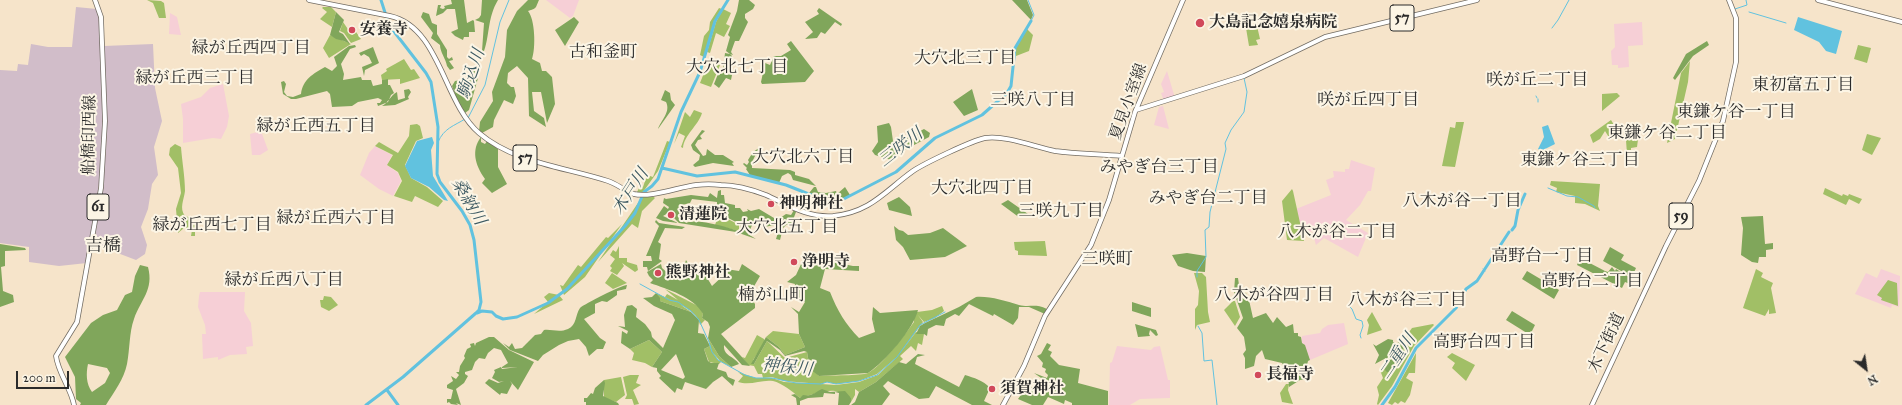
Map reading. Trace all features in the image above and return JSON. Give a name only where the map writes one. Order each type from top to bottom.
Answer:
[{"type":"main road","name":"船橋印西線","points":[[74,405],[56,356],[77,322],[101,188],[105,121],[102,17],[95,0]]},
{"type":"main road","name":"57","points":[[309,0],[388,15],[406,22],[430,46],[453,97],[465,116],[481,134],[507,152],[606,180],[632,193],[643,194],[695,185],[723,185],[761,194],[806,213],[831,216],[867,206],[878,200],[919,168],[986,138],[1001,138],[1057,151],[1122,156]]},
{"type":"main road","name":"夏見小室線","points":[[1003,405],[1024,366],[1045,316],[1090,245],[1109,200],[1136,110],[1183,0]]},
{"type":"main road","name":"57","points":[[1136,110],[1244,76],[1325,37],[1476,0]]},
{"type":"main road","name":"木下街道","points":[[1592,405],[1668,242],[1699,181],[1723,121],[1736,62],[1736,18],[1729,0]]},
{"type":"main road","points":[[1818,0],[1902,22]]},
{"type":"shaded area","points":[[546,0],[579,0],[573,16],[570,18]]},
{"type":"shaded area","points":[[76,7],[97,9],[99,13],[103,110],[102,164],[87,263],[59,266],[29,262],[29,247],[0,243],[0,70],[17,71],[18,64],[28,65],[31,44],[48,47],[72,47]]},
{"type":"shaded area","points":[[170,13],[177,17],[181,35],[169,34]]},
{"type":"shaded area","points":[[1642,22],[1643,45],[1628,46],[1629,67],[1618,68],[1618,65],[1612,65],[1611,51],[1615,47],[1614,24]]},
{"type":"shaded area","points":[[153,44],[155,88],[162,121],[154,147],[158,175],[152,184],[148,209],[141,227],[147,245],[145,254],[136,260],[94,244],[106,150],[107,116],[104,46]]},
{"type":"shaded area","points":[[1167,71],[1175,98],[1164,101],[1161,93],[1164,92],[1161,84]]},
{"type":"shaded area","points":[[223,84],[229,116],[227,127],[221,139],[213,138],[183,143],[183,119],[181,104],[201,97],[210,88]]},
{"type":"shaded area","points":[[1163,106],[1169,129],[1154,125],[1159,107]]},
{"type":"shaded area","points":[[261,131],[268,150],[260,155],[252,155],[250,134]]},
{"type":"shaded area","points":[[375,146],[392,155],[387,165],[398,173],[401,181],[393,196],[379,189],[360,175],[369,153]]},
{"type":"shaded area","points":[[1351,160],[1375,168],[1371,191],[1368,191],[1360,205],[1346,220],[1368,233],[1358,257],[1324,238],[1316,245],[1312,231],[1302,235],[1296,209],[1331,195],[1326,180],[1334,177],[1333,171],[1345,172],[1345,169],[1349,169]]},
{"type":"shaded area","points":[[1881,269],[1900,276],[1899,307],[1892,305],[1891,308],[1855,294],[1866,273],[1877,278]]},
{"type":"shaded area","points":[[200,292],[245,292],[244,311],[251,323],[253,346],[246,347],[247,354],[230,355],[218,360],[218,357],[203,359],[202,334],[206,334],[205,325],[198,307]]},
{"type":"shaded area","points":[[1344,323],[1348,344],[1310,360],[1305,345],[1302,343],[1302,336],[1320,333],[1322,329],[1328,325]]},
{"type":"shaded area","points":[[1117,346],[1151,350],[1154,347],[1160,346],[1168,380],[1170,380],[1170,398],[1140,399],[1130,405],[1109,405],[1110,363],[1112,362]]},
{"type":"green space","points":[[147,0],[161,1],[164,3],[166,18],[159,18],[153,3]]},
{"type":"green space","points":[[451,0],[464,0],[467,23],[473,20],[474,21],[475,32],[469,32],[469,37],[464,37],[463,40],[451,32],[458,29],[455,9],[447,9],[443,13],[436,16],[438,5],[441,5],[440,8],[443,9],[445,8],[444,6],[452,4]]},
{"type":"green space","points":[[482,0],[498,0],[494,7],[490,21],[487,41],[483,54],[477,55],[475,53],[482,51],[484,23],[475,20],[481,15]]},
{"type":"green space","points":[[528,0],[539,0],[535,8],[528,11],[532,20],[534,34],[532,59],[540,63],[542,71],[546,71],[552,77],[555,104],[547,123],[541,92],[532,92],[534,111],[544,118],[546,127],[529,116],[528,78],[517,66],[508,73],[507,83],[511,87],[514,87],[516,96],[513,104],[504,100],[494,120],[493,127],[482,133],[479,131],[480,122],[493,101],[492,92],[505,57],[507,30],[517,11]]},
{"type":"green space","points":[[739,0],[749,0],[755,5],[753,9],[745,14],[745,18],[748,22],[739,41],[735,41],[731,52],[733,55],[726,51],[730,37],[728,35],[737,11]]},
{"type":"green space","points":[[1012,0],[1027,0],[1033,15],[1031,20]]},
{"type":"green space","points":[[331,7],[336,12],[332,27],[320,19],[327,12],[322,8]]},
{"type":"green space","points":[[719,8],[722,9],[715,21],[704,57],[700,55],[704,36],[709,30],[710,22]]},
{"type":"green space","points":[[819,8],[842,24],[841,26],[835,22],[825,34],[821,32],[817,38],[805,39],[813,32],[805,22],[819,14],[817,11]]},
{"type":"green space","points":[[723,9],[731,13],[726,24],[730,26],[724,37],[716,33],[710,53],[707,52],[716,22]]},
{"type":"green space","points":[[336,12],[344,20],[339,32],[343,34],[350,44],[330,35]]},
{"type":"green space","points":[[423,12],[429,14],[432,23],[437,25],[437,34],[447,50],[447,57],[449,59],[452,57],[453,60],[449,61],[454,68],[450,70],[445,61],[440,45],[431,38],[433,33],[421,17]]},
{"type":"green space","points":[[574,17],[579,22],[565,46],[555,30]]},
{"type":"green space","points":[[343,22],[352,35],[356,32],[361,39],[351,43],[344,33],[340,31]]},
{"type":"green space","points":[[1257,26],[1260,39],[1256,40],[1258,45],[1249,46],[1246,28]]},
{"type":"green space","points":[[1027,29],[1033,35],[1029,51],[1016,56],[1016,48]]},
{"type":"green space","points":[[330,35],[351,44],[329,58],[323,48]]},
{"type":"green space","points":[[791,41],[814,71],[805,82],[762,84],[761,82],[765,63],[770,65],[774,56],[781,56],[791,50],[787,44]]},
{"type":"green space","points":[[1707,41],[1709,45],[1693,56],[1675,80],[1673,78],[1686,54]]},
{"type":"green space","points":[[355,45],[356,47],[350,49],[341,64],[344,74],[343,80],[361,77],[362,80],[371,80],[373,86],[382,84],[382,80],[388,79],[388,85],[390,85],[394,93],[391,95],[388,102],[378,106],[377,103],[380,103],[382,100],[378,98],[358,102],[352,106],[332,107],[330,94],[327,91],[296,99],[291,99],[283,94],[281,82],[284,81],[286,84],[284,92],[287,96],[293,97],[301,94],[304,84],[309,78],[325,67],[332,71],[337,66],[334,57],[349,46]]},
{"type":"green space","points":[[1858,45],[1871,48],[1867,63],[1854,59]]},
{"type":"green space","points":[[373,47],[379,63],[365,70],[364,76],[362,67],[372,63],[369,57],[364,54],[361,56],[359,53]]},
{"type":"green space","points":[[725,53],[732,56],[728,71],[732,75],[731,80],[726,78],[719,88],[714,84],[720,69],[723,70]]},
{"type":"green space","points":[[404,59],[411,70],[414,69],[420,78],[400,84],[400,79],[382,80],[381,75],[387,71],[386,69]]},
{"type":"green space","points":[[1690,61],[1688,82],[1675,139],[1667,143],[1681,73]]},
{"type":"green space","points":[[713,62],[720,65],[711,87],[700,83],[706,68],[709,69]]},
{"type":"green space","points":[[474,68],[477,68],[478,78],[469,110],[465,113],[457,100],[452,86],[455,81],[467,79]]},
{"type":"green space","points":[[409,89],[411,92],[408,97],[409,99],[395,105],[382,106],[397,92],[398,100],[405,98],[404,90]]},
{"type":"green space","points":[[972,89],[978,110],[964,116],[953,102]]},
{"type":"green space","points":[[665,90],[670,93],[671,100],[675,105],[658,129],[667,109],[666,102],[661,100]]},
{"type":"green space","points":[[1617,93],[1620,96],[1602,111],[1602,94]]},
{"type":"green space","points":[[694,110],[702,113],[688,135],[683,148],[681,147],[685,136],[679,133],[674,144],[685,112],[690,117]]},
{"type":"green space","points":[[1611,120],[1614,125],[1611,127],[1615,133],[1610,139],[1605,131],[1600,139],[1593,143],[1590,135]]},
{"type":"green space","points":[[1456,122],[1464,122],[1455,167],[1442,166],[1450,127],[1455,128]]},
{"type":"green space","points":[[889,123],[895,144],[924,129],[930,133],[929,137],[901,152],[891,160],[875,155],[872,151],[878,142],[877,126]]},
{"type":"green space","points":[[417,124],[420,126],[423,138],[416,141],[405,165],[411,178],[427,187],[443,201],[438,207],[415,196],[412,202],[394,196],[402,181],[398,172],[387,165],[393,155],[375,146],[379,142],[398,153],[409,136],[410,125]]},
{"type":"green space","points":[[1632,124],[1640,125],[1637,147],[1631,148],[1631,166],[1628,167],[1625,127]]},
{"type":"green space","points":[[702,130],[705,131],[700,136],[702,139],[698,140],[695,145],[703,156],[706,155],[707,149],[715,155],[723,155],[734,162],[732,163],[734,166],[713,163],[695,167],[693,165],[699,160],[700,155],[693,150],[691,145]]},
{"type":"green space","points":[[1867,134],[1881,138],[1872,155],[1862,150]]},
{"type":"green space","points":[[481,137],[481,142],[485,144],[487,141],[498,149],[498,167],[507,184],[492,193],[482,183],[485,179],[476,158],[476,147]]},
{"type":"green space","points":[[667,141],[670,142],[658,171],[643,192],[637,192],[640,186],[643,187],[647,175],[653,177]]},
{"type":"green space","points":[[175,144],[181,147],[185,180],[182,210],[185,216],[195,219],[195,236],[191,236],[192,230],[190,228],[184,228],[178,233],[176,209],[181,193],[178,168],[169,155],[170,148]]},
{"type":"green space","points":[[759,148],[752,162],[752,168],[790,170],[795,172],[795,175],[809,179],[816,186],[793,180],[791,175],[788,173],[782,176],[779,183],[750,175],[746,169],[747,168],[743,164],[744,163],[747,165],[753,152]]},
{"type":"green space","points":[[1551,181],[1600,184],[1598,206],[1600,211],[1585,204],[1575,203],[1575,196],[1556,192],[1557,188],[1550,185]]},
{"type":"green space","points":[[814,187],[816,187],[818,192],[826,193],[836,191],[837,194],[845,187],[850,195],[835,203],[809,193]]},
{"type":"green space","points":[[1825,188],[1842,196],[1843,194],[1848,196],[1849,194],[1862,199],[1859,204],[1849,199],[1846,205],[1823,194]]},
{"type":"green space","points":[[1292,189],[1304,241],[1287,240],[1282,201]]},
{"type":"green space","points":[[721,190],[721,195],[724,195],[725,203],[735,205],[735,208],[740,208],[743,212],[748,211],[747,209],[751,211],[759,209],[774,218],[780,218],[786,214],[791,215],[794,210],[796,212],[791,225],[786,225],[783,228],[780,240],[776,239],[780,226],[775,225],[764,227],[754,221],[748,234],[756,239],[736,232],[679,223],[673,217],[673,212],[663,216],[678,223],[663,221],[656,218],[664,206],[668,209],[669,207],[663,203],[664,198],[666,199],[691,195],[708,197],[710,193],[717,198],[718,191]],"holes":[[[692,199],[717,202],[717,205],[721,207],[720,214],[740,224],[741,226],[739,231],[704,222],[686,223],[679,215],[682,205],[690,203]]]},
{"type":"green space","points":[[651,195],[655,198],[642,211],[638,228],[632,224],[598,262],[642,197]]},
{"type":"green space","points":[[899,197],[910,207],[912,216],[889,210],[887,203]]},
{"type":"green space","points":[[1008,200],[1028,214],[1020,218],[1001,204]]},
{"type":"green space","points":[[719,214],[739,225],[739,231],[715,225]]},
{"type":"green space","points":[[1763,216],[1765,244],[1773,243],[1773,249],[1766,250],[1766,257],[1759,257],[1758,263],[1752,262],[1741,255],[1743,228],[1741,217]]},
{"type":"green space","points":[[656,220],[659,223],[685,227],[682,229],[665,228],[658,242],[661,244],[659,259],[662,261],[648,271],[647,267],[643,267],[643,261],[652,261],[651,256],[646,256],[659,226],[655,222]]},
{"type":"green space","points":[[622,224],[585,277],[564,295],[560,285],[563,286],[578,265],[581,267],[606,237],[608,238]]},
{"type":"green space","points":[[894,226],[908,235],[930,233],[943,228],[967,246],[945,257],[910,260],[903,247],[896,240]]},
{"type":"green space","points":[[1045,241],[1047,256],[1018,255],[1018,251],[1015,250],[1014,242]]},
{"type":"green space","points":[[0,244],[25,248],[26,250],[5,251],[5,266],[1,267],[3,291],[13,295],[14,302],[0,307]]},
{"type":"green space","points":[[619,246],[619,258],[627,258],[627,262],[637,265],[638,270],[635,272],[622,263],[624,266],[617,275],[610,271],[612,268],[610,266],[615,259],[610,255],[613,250],[616,252]]},
{"type":"green space","points":[[1610,247],[1624,255],[1621,260],[1636,268],[1632,277],[1603,261]]},
{"type":"green space","points":[[1187,253],[1206,256],[1205,272],[1193,271],[1178,266],[1172,255]]},
{"type":"green space","points":[[1580,258],[1608,272],[1612,267],[1615,271],[1616,269],[1632,279],[1630,284],[1625,282],[1622,288],[1577,265]]},
{"type":"green space","points":[[818,259],[859,266],[859,271],[825,269],[820,288],[830,292],[842,317],[859,338],[875,332],[872,319],[873,307],[880,313],[918,310],[911,326],[890,353],[868,373],[819,376],[810,369],[807,352],[804,351],[785,356],[780,350],[767,341],[754,364],[751,364],[766,337],[779,347],[785,355],[805,347],[799,334],[798,314],[791,307],[799,312],[805,302],[793,296],[795,284],[787,282],[796,275],[802,262],[814,267]]},
{"type":"green space","points":[[686,260],[694,273],[697,272],[706,276],[712,286],[725,274],[726,269],[739,271],[742,264],[760,276],[749,295],[755,304],[755,308],[721,334],[750,366],[742,365],[724,345],[724,349],[727,354],[739,364],[731,367],[719,356],[708,338],[710,327],[708,322],[702,318],[703,314],[699,308],[680,294],[650,283],[653,280],[647,272],[661,264],[662,268],[671,276],[674,271],[681,275],[685,269],[681,265],[685,263]]},
{"type":"green space","points":[[140,265],[148,267],[148,288],[132,324],[129,353],[124,375],[106,405],[80,405],[81,403],[76,399],[75,377],[65,357],[91,323],[103,315],[117,310],[125,295],[132,292],[135,276]],"holes":[[[88,364],[107,368],[110,373],[105,383],[92,392],[87,378]]]},
{"type":"green space","points":[[1756,269],[1763,273],[1761,277],[1773,283],[1771,288],[1776,313],[1769,314],[1769,309],[1765,316],[1743,308]]},
{"type":"green space","points":[[1527,271],[1559,290],[1554,299],[1522,279]]},
{"type":"green space","points":[[612,273],[627,283],[613,289],[605,283]]},
{"type":"green space","points":[[1194,273],[1202,273],[1206,277],[1210,322],[1197,325],[1195,330],[1195,309],[1198,305],[1199,291]]},
{"type":"green space","points":[[1235,278],[1238,278],[1240,292],[1246,293],[1253,318],[1266,313],[1273,323],[1277,317],[1286,327],[1293,324],[1294,333],[1298,333],[1298,336],[1301,337],[1302,343],[1305,345],[1310,360],[1308,361],[1307,365],[1310,375],[1307,379],[1300,380],[1289,387],[1288,374],[1282,363],[1265,359],[1262,350],[1256,356],[1254,366],[1245,369],[1245,358],[1243,354],[1246,350],[1244,337],[1237,328],[1243,318],[1234,292]]},
{"type":"green space","points":[[1888,280],[1897,283],[1898,306],[1881,300],[1882,298],[1877,295]]},
{"type":"green space","points":[[627,285],[626,289],[617,291],[617,295],[607,302],[602,301],[595,304],[595,313],[584,319],[600,338],[606,342],[603,349],[597,349],[589,356],[586,347],[579,339],[568,341],[559,345],[543,355],[538,361],[510,350],[503,343],[509,347],[512,343],[515,349],[522,348],[535,335],[541,334],[544,330],[562,331],[568,329],[573,325],[580,308],[603,295]]},
{"type":"green space","points":[[665,289],[700,307],[703,314],[702,318],[705,320],[700,325],[695,315],[687,308],[681,305],[691,312],[660,301],[656,293],[680,304],[665,297],[667,294],[678,300]]},
{"type":"green space","points":[[549,293],[559,295],[563,300],[534,314],[548,302],[544,297]]},
{"type":"green space","points":[[656,293],[660,298],[660,301],[691,312],[699,320],[698,333],[704,334],[710,346],[704,349],[708,361],[711,363],[719,363],[717,369],[726,372],[728,377],[735,380],[733,386],[722,376],[706,389],[685,382],[682,390],[677,388],[675,393],[659,378],[661,376],[657,371],[657,368],[652,367],[662,352],[649,340],[630,349],[621,343],[622,331],[627,334],[628,331],[618,326],[625,327],[624,315],[627,306],[632,305],[637,309],[636,317],[645,324],[651,332],[652,337],[663,348],[675,320],[672,314],[654,306],[643,298],[652,297]],"holes":[[[676,354],[685,377],[683,379],[661,370]]]},
{"type":"green space","points":[[324,296],[331,297],[338,305],[329,311],[321,307],[320,300],[323,300]]},
{"type":"green space","points":[[976,297],[992,298],[1023,306],[1039,306],[1047,309],[1045,314],[1029,307],[1019,307],[1018,318],[1013,325],[994,314],[993,316],[969,304],[959,316],[955,314],[946,319],[944,326],[936,325],[928,329],[927,336],[924,334],[916,334],[920,326]]},
{"type":"green space","points":[[1233,301],[1235,301],[1240,317],[1235,326],[1224,310]]},
{"type":"green space","points":[[1132,302],[1151,308],[1151,317],[1132,311]]},
{"type":"green space","points":[[942,306],[944,311],[935,318],[924,322],[918,315],[923,322],[897,357],[877,374],[859,381],[836,384],[827,382],[821,384],[784,381],[772,377],[763,378],[762,374],[758,374],[754,366],[748,365],[742,357],[745,358],[757,335],[764,339],[765,342],[753,360],[754,364],[767,341],[785,358],[807,352],[809,364],[819,376],[864,374],[873,370],[892,350],[914,322],[914,316],[917,312],[932,310]]},
{"type":"green space","points":[[1512,311],[1535,325],[1530,335],[1506,320]]},
{"type":"green space","points":[[1372,312],[1382,330],[1367,335],[1369,325],[1367,320]]},
{"type":"green space","points":[[1135,324],[1156,330],[1158,335],[1156,336],[1150,330],[1150,336],[1138,337]]},
{"type":"green space","points":[[1434,325],[1414,346],[1392,386],[1378,405],[1379,395],[1377,387],[1383,378],[1380,370],[1391,365],[1409,345],[1411,341],[1404,339],[1412,328]]},
{"type":"green space","points":[[773,331],[799,334],[805,347],[785,355],[779,347],[766,337]]},
{"type":"green space","points":[[916,332],[924,334],[922,345],[918,343],[916,351],[911,346],[900,356],[903,359],[876,382],[859,392],[855,389],[855,395],[851,402],[851,398],[835,391],[822,392],[800,398],[784,386],[773,381],[747,383],[738,382],[743,376],[738,372],[756,378],[772,378],[784,382],[836,385],[859,382],[878,375],[897,357]]},
{"type":"green space","points":[[489,337],[494,337],[509,350],[534,362],[518,390],[510,381],[512,384],[507,394],[501,393],[500,395],[485,383],[489,379],[498,383],[504,381],[499,382],[492,378],[495,372],[494,370],[501,367],[502,369],[518,367],[502,368],[508,363],[501,350],[494,348],[488,353],[485,359],[479,358],[475,362],[472,370],[465,372],[468,376],[464,383],[456,389],[461,405],[456,403],[458,405],[451,404],[449,402],[447,403],[447,399],[451,399],[453,390],[447,388],[447,385],[453,381],[451,376],[456,379],[459,375],[456,372],[459,372],[467,349],[471,347],[470,344],[474,343],[475,346],[476,343]]},
{"type":"green space","points":[[708,338],[719,356],[731,367],[720,361],[721,362],[719,364],[709,362],[704,349],[710,346],[712,352]]},
{"type":"green space","points":[[1388,339],[1393,340],[1396,344],[1404,339],[1408,339],[1411,343],[1402,350],[1390,372],[1381,369],[1387,363],[1386,358],[1375,364],[1379,355],[1373,344],[1376,346]]},
{"type":"green space","points":[[649,340],[662,352],[652,367],[645,363],[632,360],[634,353],[630,349]]},
{"type":"green space","points":[[1047,343],[1051,345],[1048,350],[1052,352],[1050,356],[1059,365],[1080,369],[1078,383],[1108,391],[1108,405],[1072,405],[1072,403],[1065,400],[1064,404],[1048,397],[1043,405],[1032,405],[1018,399],[1028,385],[1033,388],[1036,384],[1041,384],[1044,380],[1034,373],[1047,378],[1048,375],[1045,372],[1046,369],[1042,367],[1043,363],[1037,356],[1041,354]]},
{"type":"green space","points":[[1416,353],[1415,373],[1409,373],[1406,378],[1413,382],[1410,395],[1405,403],[1401,401],[1398,404],[1395,402],[1392,405],[1388,403]]},
{"type":"green space","points":[[1452,353],[1475,365],[1466,381],[1452,368],[1455,363],[1447,357]]},
{"type":"green space","points":[[918,354],[925,355],[917,357],[915,364],[959,387],[965,375],[984,383],[990,388],[984,401],[992,405],[972,405],[936,386],[929,398],[919,399],[888,381],[883,386],[890,394],[882,405],[851,405],[855,402],[859,392],[876,382],[899,362],[906,364]]},
{"type":"green space","points":[[639,375],[636,383],[641,385],[633,390],[639,404],[634,405],[632,399],[625,399],[627,395],[623,377]]},
{"type":"green space","points":[[621,377],[625,395],[616,402],[604,398],[604,380]]},
{"type":"green space","points":[[604,380],[603,396],[618,403],[619,405],[586,405],[584,398],[587,398],[591,393],[593,394],[595,388]]},
{"type":"green space","points":[[1286,384],[1289,384],[1288,390],[1293,404],[1282,402],[1280,393]]},
{"type":"green space","points":[[822,389],[830,392],[845,391],[851,398],[851,402],[849,405],[838,405],[839,393],[835,392],[835,394],[824,393],[823,397],[808,398],[800,401],[800,405],[797,405],[796,398],[791,395],[795,394],[800,398],[803,395],[811,395]]},
{"type":"water","points":[[1798,17],[1842,31],[1836,54],[1826,51],[1819,42],[1794,30]]},
{"type":"water","points":[[1548,125],[1555,144],[1541,151],[1538,149],[1544,137],[1542,127]]},
{"type":"water","points":[[432,137],[434,143],[431,150],[433,176],[448,201],[444,200],[429,187],[411,178],[405,166],[417,141]]},
{"type":"waterway","name":"桑納川","points":[[366,405],[403,377],[476,313],[479,310],[481,302],[474,240],[470,225],[462,211],[440,182],[437,174],[438,127],[431,82],[426,73],[389,25],[381,0]]},
{"type":"waterway","name":"駒込川","points":[[468,118],[485,85],[500,22],[509,0]]},
{"type":"waterway","name":"木戸川","points":[[477,313],[482,311],[492,312],[496,316],[503,319],[517,317],[548,303],[567,289],[625,226],[635,213],[644,192],[658,179],[681,112],[700,72],[715,21],[728,0]]},
{"type":"waterway","name":"三咲川","points":[[1028,0],[1034,15],[1031,21]]},
{"type":"waterway","name":"二重川","points":[[1552,28],[1569,0]]},
{"type":"waterway","points":[[1735,9],[1747,5],[1746,0]]},
{"type":"waterway","points":[[1749,12],[1786,23]]},
{"type":"waterway","name":"三咲川","points":[[662,168],[697,176],[735,172],[786,185],[834,204],[896,172],[935,138],[982,115],[1007,93],[1011,86],[1015,48],[1031,21]]},
{"type":"waterway","points":[[1197,277],[1197,271],[1206,257],[1205,230],[1209,227],[1210,212],[1226,149],[1225,143],[1231,130],[1244,112],[1247,92],[1244,78]]},
{"type":"waterway","name":"駒込川","points":[[438,142],[446,130],[465,119]]},
{"type":"waterway","points":[[1548,188],[1567,196],[1578,197],[1595,208]]},
{"type":"waterway","points":[[1512,230],[1515,226],[1518,210],[1525,194]]},
{"type":"waterway","name":"二重川","points":[[1382,405],[1395,387],[1416,348],[1456,308],[1466,289],[1477,281],[1509,232]]},
{"type":"waterway","name":"神保川","points":[[640,284],[669,300],[678,302],[691,311],[699,320],[712,352],[718,360],[745,375],[756,378],[772,378],[796,383],[821,384],[827,382],[836,384],[859,381],[877,375],[897,357],[920,325],[945,312]]},
{"type":"waterway","points":[[1348,305],[1352,309],[1356,319],[1362,321],[1363,326],[1360,335],[1361,338]]},
{"type":"waterway","points":[[1198,326],[1202,333],[1204,361],[1212,360],[1217,405]]},
{"type":"waterway","points":[[387,390],[398,405]]},
{"type":"place","name":"大島記念嬉泉病院","points":[[1200,23]]},
{"type":"place","name":"安養寺","points":[[352,30]]},
{"type":"place","name":"神明神社","points":[[771,204]]},
{"type":"place","name":"清蓮院","points":[[671,215]]},
{"type":"place","name":"浄明寺","points":[[794,262]]},
{"type":"place","name":"熊野神社","points":[[658,273]]},
{"type":"place","name":"長福寺","points":[[1258,375]]},
{"type":"place","name":"須賀神社","points":[[992,389]]},
{"type":"district","name":"緑が丘西四丁目","points":[[251,49]]},
{"type":"district","name":"古和釜町","points":[[603,53]]},
{"type":"district","name":"大穴北三丁目","points":[[965,59]]},
{"type":"district","name":"大穴北七丁目","points":[[737,68]]},
{"type":"district","name":"緑が丘西三丁目","points":[[195,79]]},
{"type":"district","name":"咲が丘二丁目","points":[[1537,81]]},
{"type":"district","name":"東初富五丁目","points":[[1803,86]]},
{"type":"district","name":"三咲八丁目","points":[[1033,101]]},
{"type":"district","name":"咲が丘四丁目","points":[[1368,101]]},
{"type":"district","name":"東鎌ケ谷一丁目","points":[[1736,113]]},
{"type":"district","name":"緑が丘西五丁目","points":[[316,127]]},
{"type":"district","name":"東鎌ケ谷二丁目","points":[[1667,134]]},
{"type":"district","name":"大穴北六丁目","points":[[803,158]]},
{"type":"district","name":"東鎌ケ谷三丁目","points":[[1580,161]]},
{"type":"district","name":"みやぎ台三丁目","points":[[1159,168]]},
{"type":"district","name":"大穴北四丁目","points":[[982,189]]},
{"type":"district","name":"みやぎ台二丁目","points":[[1208,199]]},
{"type":"district","name":"八木が谷一丁目","points":[[1462,202]]},
{"type":"district","name":"三咲九丁目","points":[[1061,212]]},
{"type":"district","name":"緑が丘西六丁目","points":[[336,219]]},
{"type":"district","name":"緑が丘西七丁目","points":[[212,226]]},
{"type":"district","name":"大穴北五丁目","points":[[787,228]]},
{"type":"district","name":"八木が谷二丁目","points":[[1337,233]]},
{"type":"district","name":"吉橋","points":[[103,247]]},
{"type":"district","name":"高野台一丁目","points":[[1542,257]]},
{"type":"district","name":"三咲町","points":[[1107,260]]},
{"type":"district","name":"緑が丘西八丁目","points":[[284,281]]},
{"type":"district","name":"高野台二丁目","points":[[1592,282]]},
{"type":"district","name":"楠が山町","points":[[772,296]]},
{"type":"district","name":"八木が谷四丁目","points":[[1274,296]]},
{"type":"district","name":"八木が谷三丁目","points":[[1407,301]]},
{"type":"district","name":"高野台四丁目","points":[[1484,343]]}]
